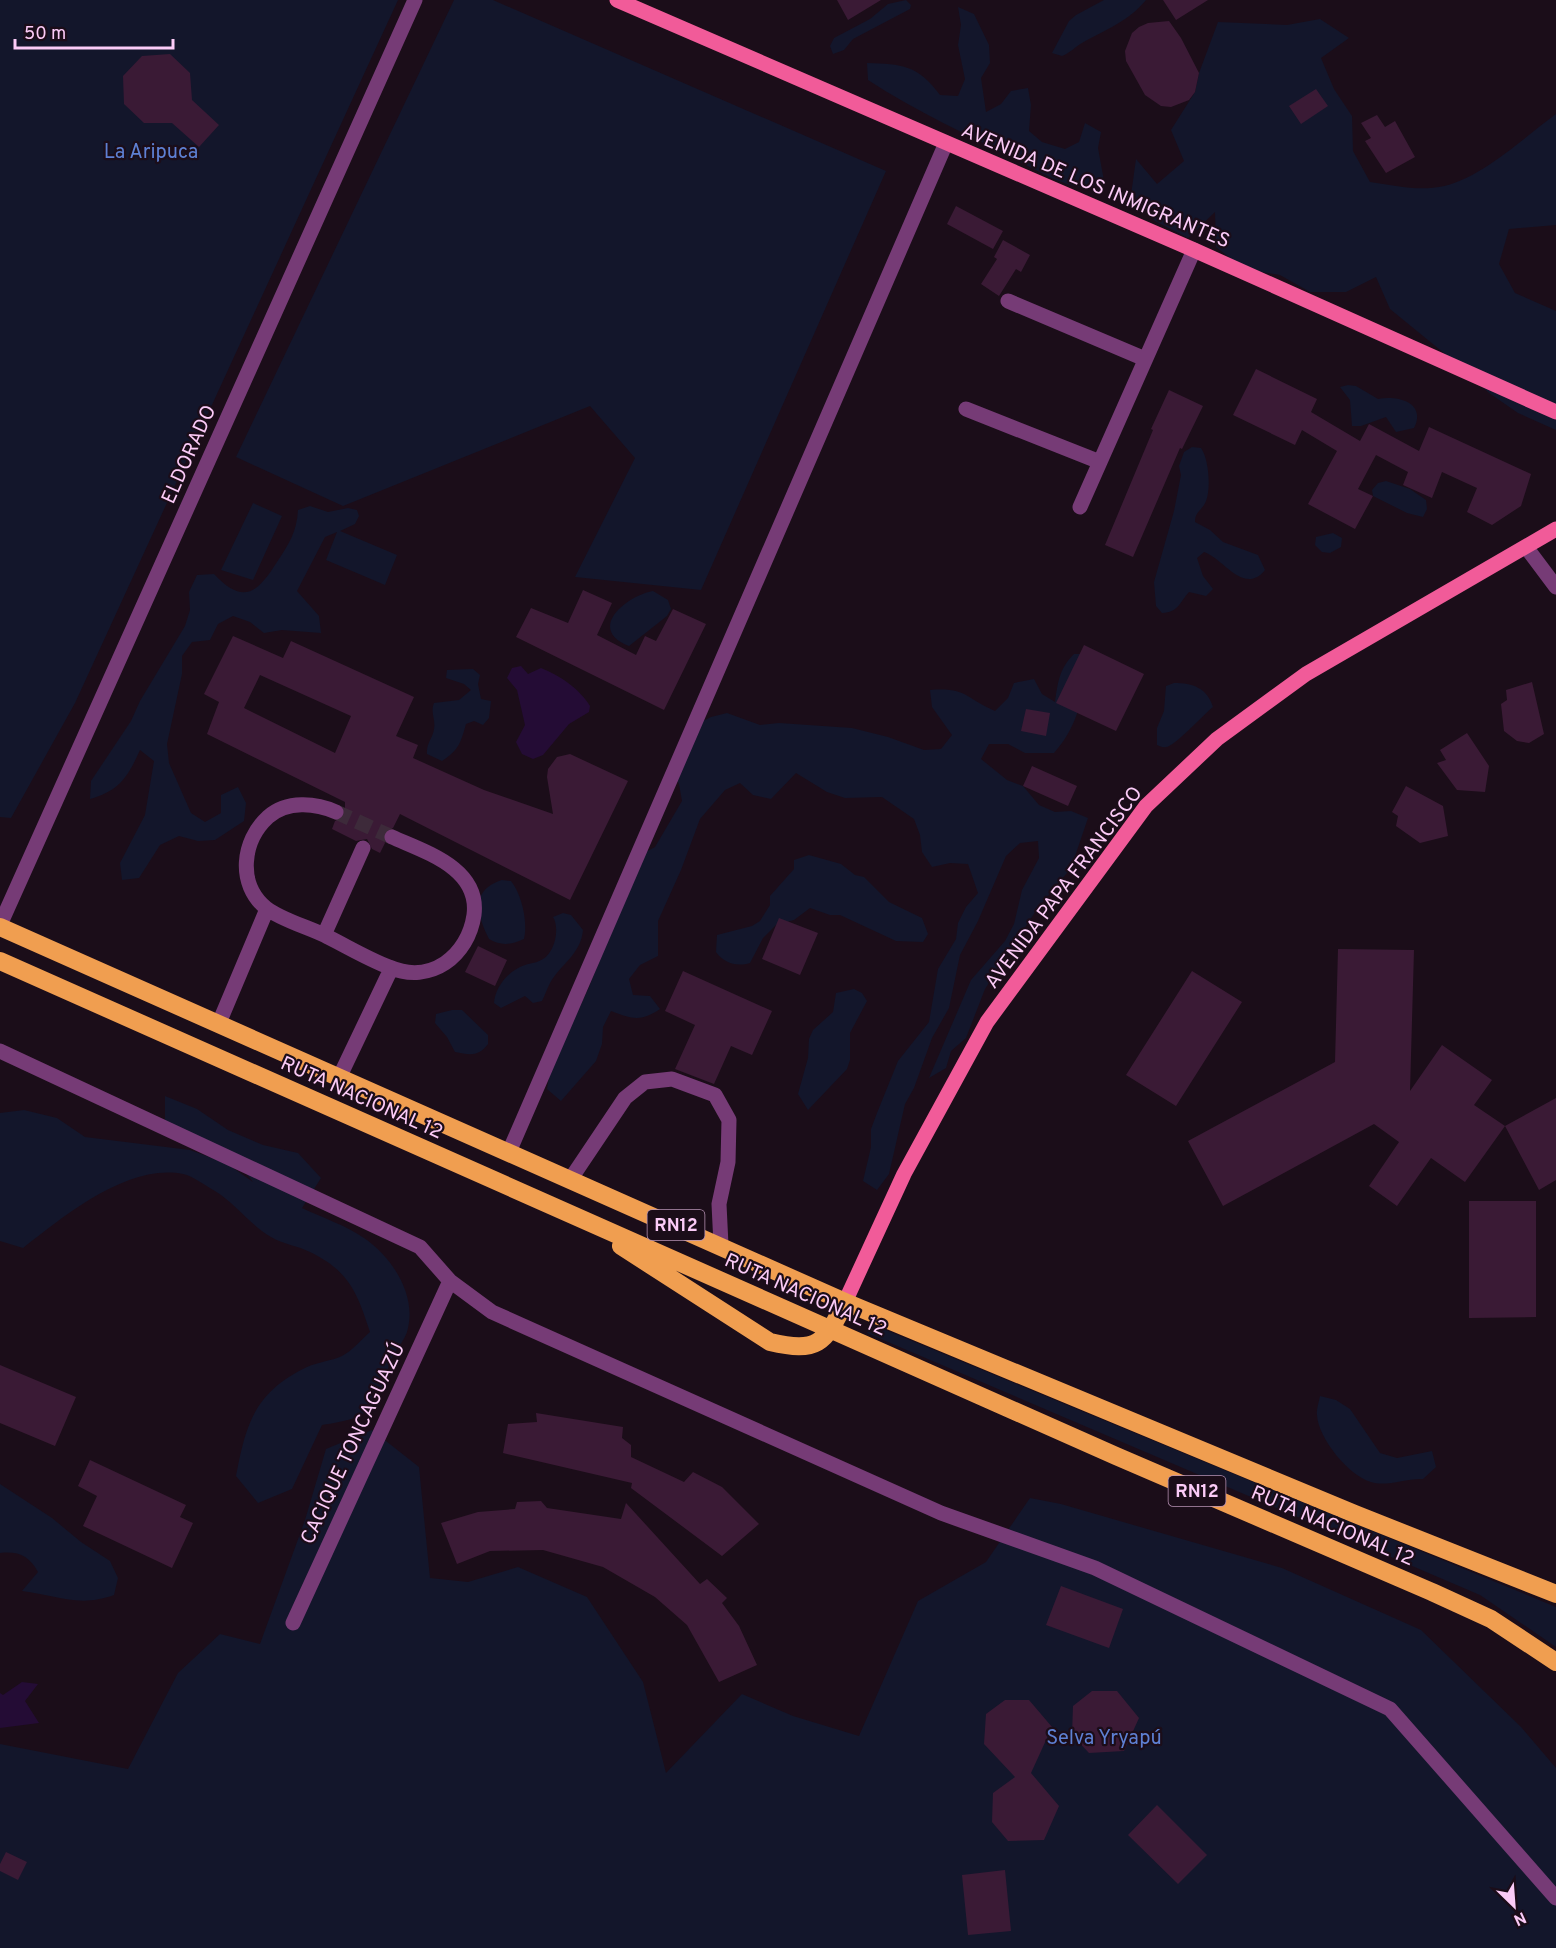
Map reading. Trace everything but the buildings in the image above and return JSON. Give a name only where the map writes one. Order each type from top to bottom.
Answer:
[{"type":"highway","name":"RUTA NACIONAL 12","points":[[0,926],[845,1302],[1344,1509],[1556,1594]]},
{"type":"highway","name":"RUTA NACIONAL 12","points":[[1,964],[1116,1456],[1432,1592],[1491,1619],[1556,1662]]},
{"type":"highway","points":[[574,1216],[770,1342],[796,1348],[812,1346],[832,1329],[845,1302]]},
{"type":"main road","name":"AVENIDA DE LOS INMIGRANTES","points":[[617,0],[1194,250],[1556,412]]},
{"type":"main road","name":"AVENIDA PAPA FRANCISCO","points":[[845,1302],[904,1174],[987,1022],[1146,806],[1217,738],[1306,674],[1556,529]]},
{"type":"street","name":"ELDORADO","points":[[0,926],[415,0]]},
{"type":"street","points":[[509,1152],[946,143]]},
{"type":"street","points":[[1080,507],[1194,250]]},
{"type":"street","points":[[1008,302],[1146,359]]},
{"type":"street","points":[[966,409],[1100,462]]},
{"type":"street","points":[[1526,547],[1556,587]]},
{"type":"street","points":[[336,812],[321,806],[294,804],[269,815],[251,838],[245,864],[251,889],[267,909],[391,969],[425,972],[453,960],[471,934],[475,906],[467,882],[448,862],[392,837]]},
{"type":"street","points":[[324,935],[363,848]]},
{"type":"street","points":[[219,1023],[267,909]]},
{"type":"street","points":[[339,1078],[391,969]]},
{"type":"street","points":[[0,1051],[420,1247],[450,1281],[492,1312],[941,1513],[1095,1568],[1390,1709],[1556,1898]]},
{"type":"street","points":[[570,1180],[625,1098],[645,1082],[672,1079],[715,1095],[729,1120],[728,1162],[719,1204],[721,1245]]},
{"type":"street","name":"CACIQUE TONCAGUAZÚ","points":[[293,1623],[450,1281]]},
{"type":"green space","name":"La Aripuca","points":[[0,0],[398,0],[75,703],[11,818],[0,817]]},
{"type":"green space","points":[[454,0],[493,0],[886,171],[701,590],[575,577],[635,458],[590,406],[343,506],[236,457]]},
{"type":"green space","points":[[906,0],[911,5],[910,9],[853,39],[844,50],[833,54],[830,46],[834,38],[870,19],[888,4]]},
{"type":"green space","points":[[1104,0],[1146,0],[1124,19],[1068,53],[1062,56],[1052,53],[1069,21]]},
{"type":"green space","points":[[958,7],[974,14],[989,45],[990,63],[981,78],[986,112],[1001,104],[1011,91],[1028,88],[1031,105],[1029,131],[1042,142],[1065,149],[1079,142],[1085,123],[1101,132],[1098,148],[1104,181],[1087,188],[1052,178],[923,113],[868,80],[867,63],[890,64],[916,72],[924,77],[940,95],[958,96],[965,79],[958,45],[961,25]]},
{"type":"green space","points":[[1320,19],[1349,38],[1321,58],[1334,89],[1352,116],[1353,151],[1370,182],[1422,188],[1454,183],[1485,167],[1556,114],[1556,225],[1509,229],[1499,264],[1515,293],[1556,311],[1556,430],[1518,413],[1489,393],[1390,309],[1376,277],[1346,292],[1310,292],[1280,275],[1244,269],[1216,247],[1215,212],[1188,238],[1155,221],[1131,195],[1136,159],[1157,184],[1184,161],[1171,130],[1195,92],[1199,73],[1218,22],[1287,25]]},
{"type":"green space","points":[[1356,386],[1378,399],[1393,398],[1408,402],[1417,412],[1414,428],[1396,432],[1386,417],[1361,426],[1352,426],[1350,400],[1340,387]]},
{"type":"green space","points":[[1192,447],[1201,448],[1204,453],[1209,482],[1208,496],[1196,515],[1195,522],[1210,530],[1223,542],[1258,555],[1265,570],[1257,577],[1249,579],[1241,577],[1204,552],[1197,558],[1203,576],[1213,589],[1206,596],[1189,592],[1175,609],[1162,613],[1156,606],[1154,582],[1174,511],[1181,475],[1179,466],[1184,452]]},
{"type":"green space","points":[[1386,481],[1410,489],[1426,500],[1427,509],[1423,517],[1407,513],[1373,496],[1372,490],[1378,483]]},
{"type":"green space","points":[[253,503],[282,516],[253,580],[221,570]]},
{"type":"green space","points":[[310,506],[328,512],[348,508],[357,510],[359,516],[355,524],[340,531],[397,555],[385,585],[326,560],[337,532],[325,537],[297,591],[319,616],[321,633],[282,630],[264,633],[250,622],[233,616],[218,624],[210,640],[192,642],[182,656],[182,674],[167,744],[169,763],[191,813],[205,822],[221,813],[221,795],[238,787],[246,803],[244,821],[215,840],[198,841],[179,836],[160,845],[139,878],[122,880],[120,863],[145,815],[154,761],[140,750],[121,782],[108,792],[90,799],[91,781],[131,721],[140,701],[185,626],[190,610],[189,592],[197,575],[214,574],[234,590],[242,592],[257,587],[289,543],[298,510]]},
{"type":"green space","points":[[1333,533],[1342,538],[1341,547],[1330,553],[1322,552],[1315,545],[1316,537]]},
{"type":"green space","points":[[653,591],[668,600],[671,609],[667,616],[629,646],[617,639],[611,631],[611,622],[622,606],[642,594]]},
{"type":"green space","points":[[1074,654],[1091,654],[1075,719],[1063,742],[1054,753],[1025,753],[1008,744],[989,744],[981,759],[1007,780],[1023,786],[1039,805],[1055,812],[1071,811],[1088,818],[1071,868],[1037,909],[985,989],[966,1038],[951,1051],[946,1068],[929,1078],[971,980],[1005,941],[1014,924],[1022,890],[1039,858],[1038,841],[1020,843],[1006,856],[978,921],[960,955],[949,1008],[932,1038],[914,1088],[905,1104],[889,1174],[877,1190],[863,1181],[871,1147],[871,1129],[898,1061],[929,1022],[938,969],[956,939],[958,923],[966,907],[978,893],[968,864],[950,863],[932,867],[922,852],[920,835],[914,819],[882,797],[845,798],[827,792],[796,773],[771,799],[753,795],[740,783],[725,790],[700,819],[681,870],[658,921],[658,956],[640,965],[629,979],[633,995],[650,996],[660,1009],[647,1016],[636,1018],[611,1011],[603,1027],[602,1044],[596,1061],[561,1101],[547,1089],[550,1071],[589,987],[640,855],[655,847],[682,801],[679,784],[670,769],[695,725],[711,717],[727,713],[760,725],[779,723],[852,728],[888,737],[924,750],[941,749],[952,735],[932,707],[930,690],[959,692],[995,711],[1008,698],[1014,683],[1034,679],[1042,694],[1055,702],[1062,671]]},
{"type":"green space","points":[[473,669],[480,675],[478,684],[481,699],[491,701],[489,718],[483,725],[474,721],[466,724],[458,745],[442,761],[427,754],[434,729],[434,703],[459,700],[471,690],[464,684],[446,678],[447,670]]},
{"type":"green space","points":[[1174,683],[1187,684],[1203,691],[1213,707],[1170,746],[1163,747],[1157,745],[1157,728],[1164,711],[1166,686]]},
{"type":"green space","points":[[809,855],[841,864],[855,875],[864,877],[889,902],[922,918],[928,934],[923,942],[896,941],[840,915],[830,915],[810,908],[794,920],[776,925],[763,938],[750,963],[735,964],[723,959],[716,952],[717,935],[752,926],[760,921],[770,905],[770,896],[794,869],[794,860]]},
{"type":"green space","points":[[502,880],[511,881],[515,887],[525,917],[525,932],[524,939],[502,944],[489,939],[481,921],[479,904],[485,890]]},
{"type":"green space","points":[[563,913],[571,915],[583,930],[579,946],[554,976],[542,1001],[533,1003],[525,996],[501,1008],[494,1003],[500,985],[519,967],[547,956],[555,940],[556,927],[553,917]]},
{"type":"green space","points":[[854,989],[862,993],[867,1001],[850,1033],[850,1060],[847,1069],[808,1110],[798,1094],[808,1058],[809,1039],[813,1030],[833,1012],[836,993]]},
{"type":"green space","points":[[462,1010],[488,1035],[488,1044],[481,1051],[469,1054],[455,1052],[447,1037],[435,1023],[436,1014]]},
{"type":"green space","points":[[165,1096],[197,1109],[228,1130],[263,1145],[298,1153],[321,1178],[302,1208],[350,1230],[374,1246],[384,1255],[400,1277],[408,1302],[410,1315],[407,1333],[391,1360],[375,1402],[361,1415],[322,1425],[292,1489],[258,1503],[236,1476],[249,1425],[264,1398],[289,1377],[311,1365],[342,1356],[370,1332],[356,1294],[343,1275],[310,1252],[271,1237],[256,1227],[223,1196],[183,1174],[162,1173],[141,1176],[119,1184],[77,1208],[23,1248],[0,1241],[0,1113],[24,1110],[57,1118],[85,1137],[190,1150],[226,1163],[253,1182],[233,1157],[165,1131]]},
{"type":"green space","points":[[871,1324],[1556,1607],[1556,1647],[1480,1595],[867,1333]]},
{"type":"green space","points":[[1320,1396],[1336,1400],[1350,1409],[1380,1453],[1397,1458],[1432,1451],[1436,1467],[1423,1479],[1383,1484],[1362,1478],[1336,1455],[1323,1434],[1317,1413]]},
{"type":"green space","name":"Selva Yryapú","points":[[372,1430],[419,1467],[430,1578],[468,1582],[518,1567],[587,1597],[643,1682],[666,1773],[742,1694],[793,1716],[859,1736],[918,1601],[986,1562],[1030,1498],[1061,1504],[1282,1568],[1421,1630],[1521,1727],[1556,1768],[1556,1948],[0,1948],[0,1744],[128,1769],[178,1673],[220,1634],[260,1644],[305,1520],[326,1449]]},
{"type":"green space","points":[[0,1484],[52,1518],[81,1542],[110,1561],[118,1578],[114,1595],[101,1599],[78,1601],[22,1591],[38,1572],[23,1556],[0,1553]]},
{"type":"shaded area","points":[[521,666],[528,674],[541,668],[555,674],[575,688],[590,706],[589,712],[569,724],[543,755],[533,759],[522,754],[516,742],[525,725],[517,690],[507,678],[512,668]]},
{"type":"shaded area","points":[[22,1682],[38,1684],[25,1701],[39,1723],[0,1728],[0,1693],[3,1695]]},
{"type":"tunnel","points":[[336,812],[392,837]]}]
